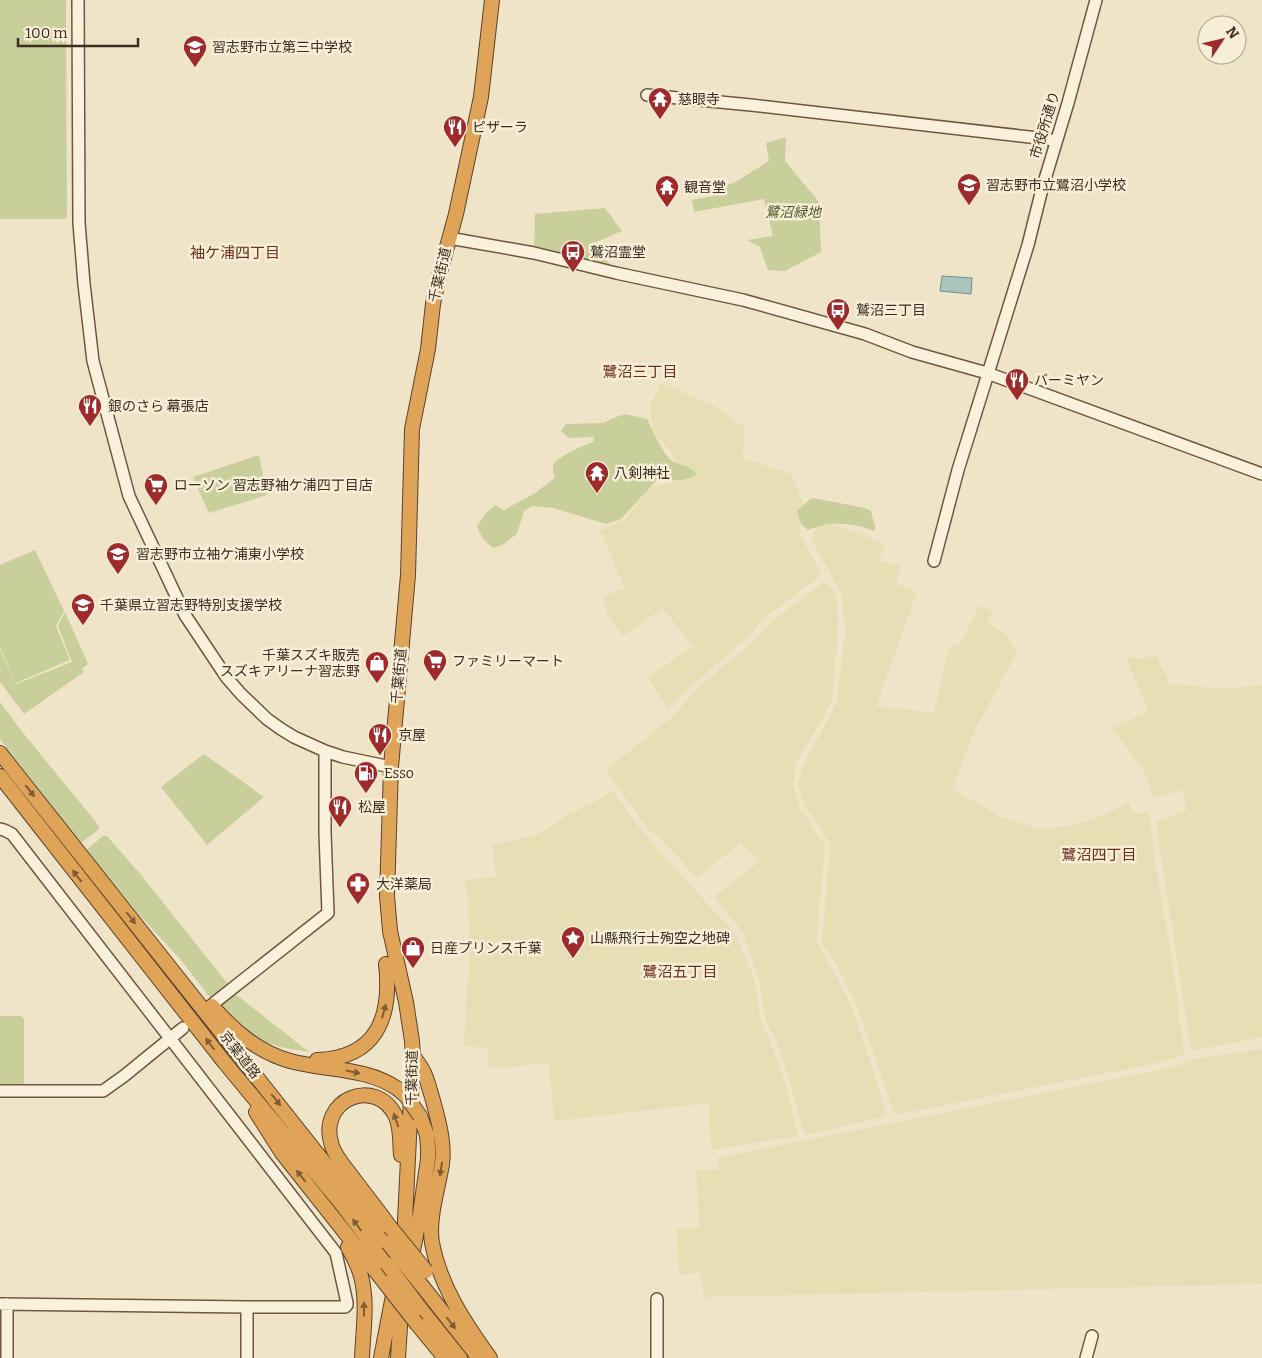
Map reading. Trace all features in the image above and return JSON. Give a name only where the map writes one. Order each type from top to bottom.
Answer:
[{"type":"highway","name":"千葉街道","points":[[398,1358],[405,1254],[413,1056],[406,1002],[390,932],[386,896],[391,766],[408,575],[412,429],[428,349],[433,304],[456,214],[481,97],[492,0]]},
{"type":"highway","name":"京葉道路","points":[[0,753],[479,1358]]},
{"type":"highway","name":"京葉道路","points":[[0,776],[225,1063],[340,1202],[460,1358]]},
{"type":"highway","points":[[144,936],[174,962],[221,1016],[249,1042],[264,1051],[291,1061],[368,1075],[388,1082],[406,1096],[420,1116],[427,1135],[428,1159],[420,1214],[400,1318],[402,1358]]},
{"type":"highway","points":[[307,1064],[317,1060],[346,1055],[362,1046],[372,1037],[380,1024],[388,999],[386,964]]},
{"type":"highway","points":[[413,1056],[422,1068],[425,1077],[438,1118],[443,1149],[432,1218],[432,1242],[441,1276],[455,1306],[490,1358]]},
{"type":"highway","points":[[225,1063],[282,1153],[445,1358]]},
{"type":"highway","points":[[405,1220],[402,1208],[400,1138],[397,1118],[388,1106],[373,1096],[350,1098],[335,1110],[331,1118],[330,1135],[336,1154],[390,1227],[455,1306]]},
{"type":"highway","points":[[323,1204],[349,1247],[361,1277],[364,1306],[362,1358]]},
{"type":"highway","points":[[381,1358],[399,1264],[405,1254]]},
{"type":"street","points":[[78,0],[79,223],[84,284],[93,361],[129,496],[185,615],[227,678],[256,710],[294,737],[325,751],[343,757],[391,766]]},
{"type":"street","name":"市役所通り","points":[[934,561],[958,470],[1028,245],[1096,0]]},
{"type":"street","points":[[647,95],[1027,136],[1056,141]]},
{"type":"street","points":[[449,238],[534,253],[616,273],[743,300],[865,334],[912,352],[987,373],[1262,474]]},
{"type":"street","points":[[214,1004],[328,913],[325,833],[325,751]]},
{"type":"street","points":[[0,829],[12,834],[336,1253],[348,1303],[345,1307],[4,1304],[7,1358]]},
{"type":"street","points":[[0,1091],[103,1091],[183,1028]]},
{"type":"street","points":[[657,1299],[658,1358]]},
{"type":"street","points":[[246,1358],[248,1307]]},
{"type":"street","points":[[1086,1358],[1092,1336]]},
{"type":"shaded area","points":[[661,383],[714,406],[744,427],[743,458],[791,474],[803,503],[799,524],[800,535],[822,574],[763,619],[751,635],[696,681],[668,709],[648,677],[693,647],[663,608],[623,636],[609,617],[602,598],[625,588],[600,531],[625,520],[649,488],[676,481],[675,457],[653,431],[650,406]]},
{"type":"shaded area","points":[[822,520],[885,544],[879,561],[901,566],[896,584],[917,592],[876,706],[934,713],[949,646],[959,645],[980,605],[992,612],[987,622],[1004,633],[1017,653],[975,729],[952,789],[1003,818],[1041,829],[1075,825],[1104,815],[1129,802],[1133,814],[1149,812],[1156,867],[1173,966],[1184,1055],[1153,1064],[895,1115],[857,1006],[839,969],[822,943],[830,844],[804,804],[798,785],[803,766],[837,703],[845,632],[842,594],[811,538]]},
{"type":"shaded area","points":[[825,581],[837,596],[838,633],[832,701],[796,764],[793,784],[800,808],[825,846],[816,940],[851,1005],[887,1116],[805,1135],[778,1045],[766,1021],[759,979],[743,932],[714,897],[760,861],[740,843],[697,878],[664,842],[647,828],[606,770],[671,718],[702,684],[756,639],[770,623]]},
{"type":"shaded area","points":[[1155,655],[1170,684],[1224,689],[1262,685],[1262,1037],[1191,1051],[1156,822],[1187,810],[1182,790],[1154,798],[1144,771],[1112,728],[1148,711],[1126,657],[1142,659]]},
{"type":"shaded area","points":[[612,790],[643,833],[736,935],[755,981],[760,1018],[787,1090],[798,1136],[712,1150],[708,1103],[555,1121],[548,1063],[489,1069],[487,1048],[464,1046],[469,960],[468,899],[464,880],[496,877],[492,845],[539,834],[566,816],[597,801]]},
{"type":"shaded area","points":[[1262,1049],[1262,1284],[704,1297],[700,1272],[679,1275],[677,1229],[700,1227],[696,1170],[719,1170],[717,1158],[1179,1066],[1194,1059]]},
{"type":"green space","points":[[0,0],[66,0],[67,219],[0,219]]},
{"type":"green space","name":"鷺沼緑地","points":[[786,137],[785,161],[819,202],[821,252],[785,271],[768,270],[760,247],[747,240],[773,236],[764,199],[694,212],[692,200],[713,196],[711,188],[734,183],[769,161],[766,143]]},
{"type":"green space","points":[[605,208],[622,231],[594,243],[616,273],[534,253],[535,214]]},
{"type":"green space","points":[[625,414],[647,419],[665,454],[675,463],[690,468],[697,474],[683,480],[658,479],[621,519],[606,524],[553,508],[532,506],[524,511],[517,534],[502,545],[493,548],[483,539],[477,526],[487,512],[495,505],[504,510],[535,493],[555,478],[553,466],[559,459],[593,442],[594,437],[569,438],[561,431],[566,424],[604,423]]},
{"type":"green space","points":[[259,455],[267,495],[209,513],[193,477]]},
{"type":"green space","points":[[813,498],[865,508],[871,511],[875,532],[858,526],[843,524],[824,525],[808,530],[801,524],[797,511]]},
{"type":"green space","points":[[35,550],[64,611],[56,626],[70,660],[16,683],[0,648],[0,565]]},
{"type":"green space","points":[[65,612],[88,664],[82,669],[84,672],[24,714],[0,682],[0,650],[16,684],[72,662],[58,626]]},
{"type":"green space","points":[[0,702],[99,826],[98,830],[81,843],[0,739]]},
{"type":"green space","points":[[204,754],[264,797],[207,845],[161,787]]},
{"type":"green space","points":[[103,836],[107,836],[142,876],[227,983],[227,988],[212,1000],[180,959],[141,917],[86,850]]},
{"type":"green space","points":[[233,995],[238,996],[309,1052],[276,1046],[260,1040],[245,1031],[219,1007]]},
{"type":"green space","points":[[0,1016],[21,1016],[24,1019],[24,1083],[21,1086],[0,1086]]},
{"type":"water","points":[[942,276],[972,278],[971,294],[940,291]]},
{"type":"place","name":"習志野市立第三中学校","points":[[195,68]]},
{"type":"place","name":"慈眼寺","points":[[660,120]]},
{"type":"place","name":"ピザーラ","points":[[455,148]]},
{"type":"place","name":"習志野市立鷺沼小学校","points":[[969,206]]},
{"type":"place","name":"観音堂","points":[[667,208]]},
{"type":"place","name":"鷲沼霊堂","points":[[573,273]]},
{"type":"place","name":"鷲沼三丁目","points":[[838,331]]},
{"type":"place","name":"バーミヤン","points":[[1017,401]]},
{"type":"place","name":"銀のさら 幕張店","points":[[90,427]]},
{"type":"place","name":"八剣神社","points":[[597,494]]},
{"type":"place","name":"ローソン 習志野袖ケ浦四丁目店","points":[[156,506]]},
{"type":"place","name":"習志野市立袖ケ浦東小学校","points":[[118,575]]},
{"type":"place","name":"千葉県立習志野特別支援学校","points":[[83,626]]},
{"type":"place","name":"ファミリーマート","points":[[435,682]]},
{"type":"place","name":"千葉スズキ販売 スズキアリーナ習志野","points":[[377,684]]},
{"type":"place","name":"京屋","points":[[380,756]]},
{"type":"place","name":"Esso","points":[[366,794]]},
{"type":"place","name":"松屋","points":[[340,828]]},
{"type":"place","name":"大洋薬局","points":[[358,905]]},
{"type":"place","name":"山縣飛行士殉空之地碑","points":[[573,959]]},
{"type":"place","name":"日産プリンス千葉","points":[[413,969]]},
{"type":"district","name":"袖ケ浦四丁目","points":[[235,253]]},
{"type":"district","name":"鷺沼三丁目","points":[[640,372]]},
{"type":"district","name":"鷺沼四丁目","points":[[1099,855]]},
{"type":"district","name":"鷺沼五丁目","points":[[680,972]]}]
